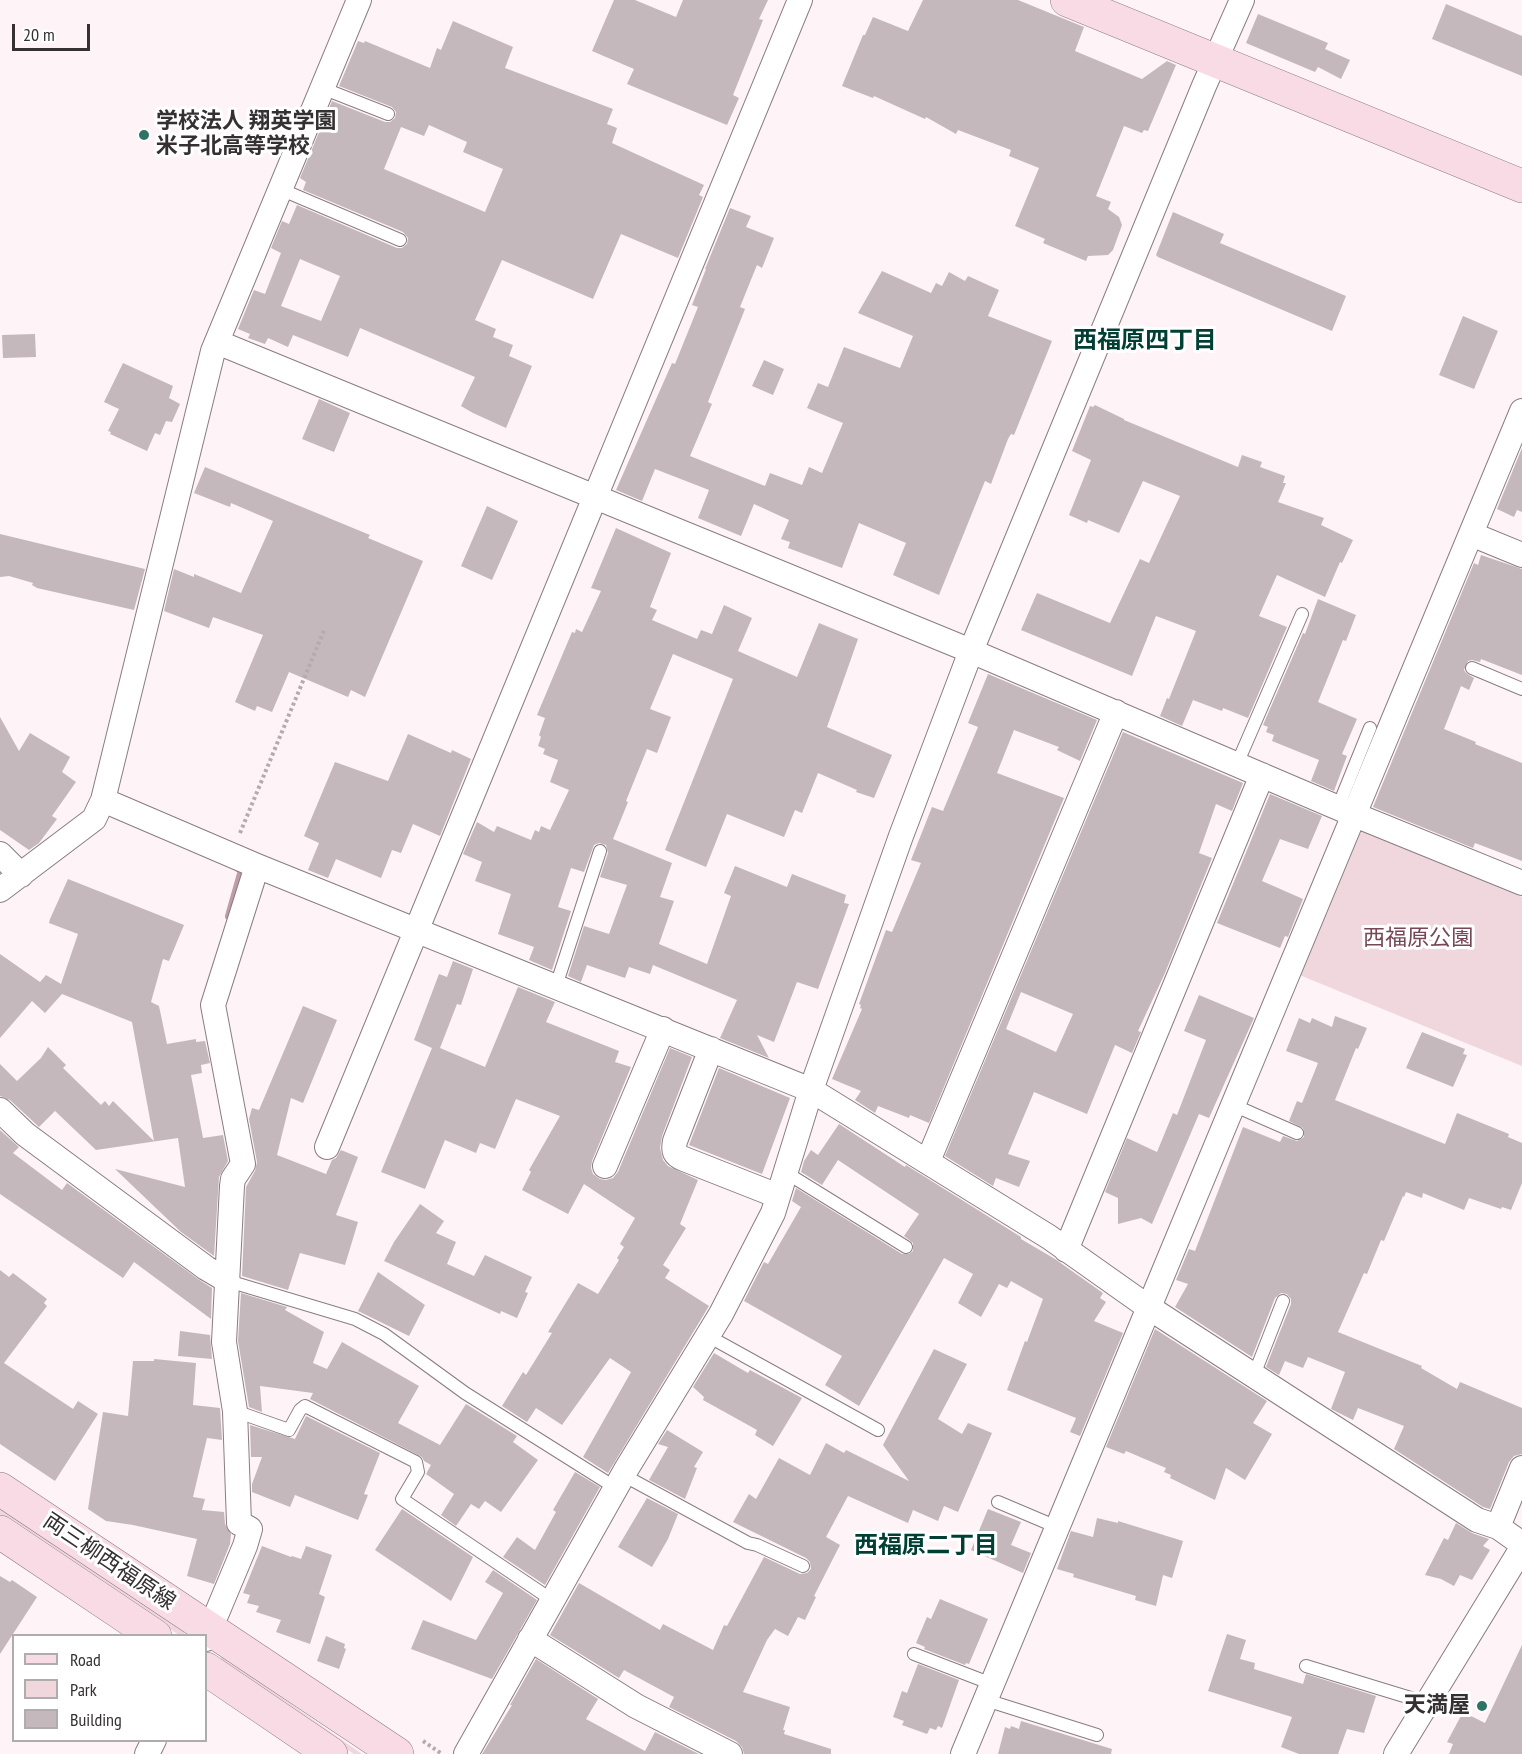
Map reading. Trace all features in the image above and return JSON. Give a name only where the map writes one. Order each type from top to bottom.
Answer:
[{"type":"main road","points":[[1067,0],[1522,186]]},
{"type":"main road","name":"両三柳西福原線","points":[[0,1489],[208,1634],[398,1754]]},
{"type":"main road","name":"両三柳西福原線","points":[[0,1532],[153,1634]]},
{"type":"main road","points":[[207,1670],[331,1754]]},
{"type":"street","points":[[0,890],[94,819],[102,800],[217,342],[359,0]]},
{"type":"street","points":[[327,1147],[800,0]]},
{"type":"street","points":[[466,1754],[619,1481],[721,1314],[773,1213],[811,1090],[901,836],[971,651],[1242,0]]},
{"type":"street","points":[[217,342],[971,651],[1522,883]]},
{"type":"street","points":[[963,1754],[1233,1105],[1347,811],[1471,534],[1522,411]]},
{"type":"street","points":[[1471,534],[1522,555]]},
{"type":"street","points":[[928,1161],[1116,712]]},
{"type":"street","points":[[1066,1250],[1262,775]]},
{"type":"street","points":[[102,800],[257,866],[811,1090],[928,1161],[1066,1250],[1148,1307],[1477,1520],[1497,1527],[1522,1546],[1396,1754]]},
{"type":"street","points":[[0,854],[21,875]]},
{"type":"street","points":[[208,1634],[250,1529],[240,1523],[235,1411],[224,1342],[232,1186],[243,1164],[213,1005],[257,866]]},
{"type":"street","points":[[605,1166],[663,1029]]},
{"type":"street","points":[[711,1049],[675,1141],[675,1152],[678,1156],[778,1196]]},
{"type":"street","points":[[0,1110],[25,1134],[206,1268],[228,1281]]},
{"type":"street","points":[[1497,1527],[1522,1468]]},
{"type":"street","points":[[530,1639],[636,1706],[730,1754]]},
{"type":"lane","points":[[322,88],[388,114]]},
{"type":"lane","points":[[280,189],[400,240]]},
{"type":"lane","points":[[1237,764],[1302,614]]},
{"type":"lane","points":[[1472,668],[1522,689]]},
{"type":"lane","points":[[1347,811],[1370,728]]},
{"type":"lane","points":[[555,986],[600,851]]},
{"type":"lane","points":[[1233,1105],[1297,1133]]},
{"type":"lane","points":[[785,1172],[906,1247]]},
{"type":"lane","points":[[228,1281],[355,1319],[384,1334],[465,1393],[619,1481],[748,1543],[803,1566]]},
{"type":"lane","points":[[1254,1375],[1283,1301]]},
{"type":"lane","points":[[708,1336],[878,1430]]},
{"type":"lane","points":[[235,1411],[289,1430],[300,1410],[305,1406],[416,1461],[418,1472],[402,1499],[552,1600]]},
{"type":"lane","points":[[998,1502],[1057,1527]]},
{"type":"lane","points":[[914,1653],[989,1692],[1097,1736]]},
{"type":"lane","points":[[1306,1666],[1426,1703]]},
{"type":"path","points":[[231,855],[325,628]]},
{"type":"green space","name":"西福原公園","points":[[1357,829],[1522,897],[1522,1066],[1297,974]]},
{"type":"green space","points":[[0,1507],[184,1634],[177,1634],[0,1516]]},
{"type":"green space","points":[[221,1657],[362,1754],[354,1754],[243,1678]]},
{"type":"building","points":[[614,0],[635,0],[676,17],[683,0],[768,0],[759,19],[763,20],[733,95],[739,98],[727,125],[627,84],[634,69],[592,51]]},
{"type":"building","points":[[923,0],[1018,0],[1084,27],[1075,51],[1142,79],[1167,61],[1176,65],[1148,131],[1144,130],[1142,133],[1124,126],[1096,196],[1111,202],[1108,209],[1119,217],[1122,225],[1113,250],[1108,255],[1088,256],[1086,261],[1043,243],[1045,239],[1015,226],[1039,168],[1009,156],[1011,150],[958,130],[956,134],[926,117],[925,119],[874,96],[873,98],[842,86],[873,17],[908,31]]},
{"type":"building","points":[[1446,4],[1522,36],[1522,76],[1432,39]]},
{"type":"building","points":[[1258,14],[1328,43],[1325,49],[1350,60],[1341,79],[1318,67],[1315,72],[1246,43]]},
{"type":"building","points":[[453,21],[513,47],[505,68],[613,109],[607,124],[617,128],[612,143],[704,185],[699,195],[703,197],[678,258],[621,234],[593,299],[502,260],[475,320],[496,329],[493,337],[513,345],[509,356],[532,366],[506,428],[461,406],[475,377],[360,328],[348,357],[293,335],[288,347],[268,338],[265,344],[248,338],[250,334],[238,329],[254,290],[265,294],[281,253],[271,248],[282,221],[289,224],[297,205],[397,248],[402,248],[407,244],[408,238],[403,232],[303,190],[306,182],[300,178],[332,101],[385,122],[390,122],[395,118],[396,112],[392,107],[339,86],[358,41],[364,43],[365,41],[430,68],[437,48],[441,50]],"holes":[[[429,125],[467,142],[463,152],[503,169],[485,212],[384,169],[401,127],[424,136]],[[300,259],[340,276],[321,321],[281,306]]]},
{"type":"building","points":[[730,208],[751,216],[746,227],[774,238],[762,268],[757,265],[740,307],[745,309],[708,402],[712,404],[690,456],[765,486],[770,473],[802,485],[809,467],[822,473],[843,423],[807,408],[818,383],[828,387],[844,347],[900,368],[913,336],[858,313],[882,271],[931,293],[936,283],[942,286],[949,272],[965,281],[968,276],[999,290],[988,316],[1052,341],[1014,435],[1011,434],[1008,439],[991,484],[985,481],[939,595],[893,575],[906,543],[859,523],[842,568],[788,548],[790,542],[781,539],[789,520],[754,504],[741,536],[698,518],[709,490],[655,469],[642,501],[616,490],[672,363],[675,364],[698,307],[692,305]]},
{"type":"building","points":[[1173,212],[1224,234],[1220,243],[1346,296],[1332,331],[1158,257],[1156,255]]},
{"type":"building","points":[[1463,316],[1498,331],[1474,389],[1439,375]]},
{"type":"building","points":[[35,334],[36,357],[3,358],[2,335]]},
{"type":"building","points":[[764,360],[784,369],[773,395],[752,386]]},
{"type":"building","points":[[123,363],[173,386],[169,398],[180,404],[172,422],[166,421],[160,435],[155,433],[147,451],[108,431],[119,409],[104,402]]},
{"type":"building","points":[[319,399],[350,413],[334,452],[302,439]]},
{"type":"building","points":[[1095,405],[1124,420],[1238,467],[1242,455],[1262,462],[1260,467],[1285,476],[1283,483],[1286,483],[1278,502],[1324,518],[1321,525],[1353,540],[1342,563],[1340,562],[1325,597],[1277,575],[1259,616],[1287,627],[1248,718],[1193,700],[1182,726],[1160,716],[1196,631],[1156,616],[1132,676],[1021,630],[1037,593],[1110,623],[1140,559],[1149,563],[1180,496],[1143,481],[1119,533],[1069,515],[1091,460],[1072,451],[1090,406]]},
{"type":"building","points":[[1522,448],[1522,512],[1517,510],[1514,517],[1497,509]]},
{"type":"building","points":[[205,467],[370,535],[368,538],[423,561],[365,697],[351,690],[348,697],[289,672],[272,712],[257,706],[255,711],[235,702],[263,635],[213,617],[209,628],[164,611],[174,569],[194,577],[194,574],[241,593],[273,521],[231,503],[230,507],[194,493]]},
{"type":"building","points":[[487,506],[518,521],[492,580],[461,566]]},
{"type":"building","points":[[616,528],[671,553],[650,607],[657,610],[652,620],[697,639],[701,630],[712,634],[724,605],[752,618],[738,651],[797,677],[819,623],[858,639],[827,727],[892,755],[874,798],[856,792],[857,790],[818,773],[802,813],[795,810],[784,837],[727,814],[706,867],[665,850],[733,679],[673,654],[650,709],[671,717],[657,753],[647,749],[613,839],[672,863],[660,897],[674,901],[659,944],[707,964],[731,896],[724,893],[735,866],[787,887],[792,874],[846,895],[844,903],[849,904],[818,989],[797,982],[774,1042],[757,1035],[769,1058],[720,1038],[737,1000],[653,965],[650,974],[629,967],[625,978],[587,965],[581,982],[568,976],[584,926],[609,934],[627,885],[600,877],[608,853],[606,845],[599,843],[594,845],[584,872],[571,868],[558,907],[571,911],[552,970],[529,960],[534,947],[498,934],[511,894],[475,881],[482,862],[463,854],[477,822],[494,832],[497,826],[531,840],[535,830],[539,832],[541,826],[550,830],[569,790],[550,782],[558,760],[543,754],[545,749],[538,746],[545,718],[537,715],[572,632],[575,633],[576,629],[582,632],[601,591],[591,588]]},
{"type":"building","points":[[0,534],[145,569],[134,610],[37,588],[32,585],[33,583],[9,576],[0,577]]},
{"type":"building","points":[[1481,555],[1522,569],[1522,675],[1481,659],[1480,662],[1468,661],[1464,670],[1474,678],[1469,690],[1461,686],[1444,729],[1522,763],[1522,861],[1475,843],[1473,848],[1373,807],[1474,563],[1478,565]]},
{"type":"building","points":[[1318,599],[1356,615],[1346,641],[1343,640],[1318,702],[1357,719],[1342,754],[1347,756],[1334,791],[1311,781],[1319,760],[1272,741],[1274,735],[1266,732],[1268,727],[1263,725],[1303,633],[1305,634]]},
{"type":"building","points":[[988,674],[1097,720],[1080,761],[1057,750],[1059,747],[1014,730],[997,773],[1064,798],[929,1123],[878,1106],[875,1113],[855,1100],[861,1091],[832,1079],[862,1009],[859,1004],[886,930],[892,932],[921,863],[911,860],[932,807],[943,811],[978,727],[968,723]]},
{"type":"building","points":[[0,717],[19,751],[30,733],[70,757],[62,772],[76,782],[52,816],[57,819],[39,843],[29,850],[0,830]]},
{"type":"building","points":[[1123,732],[1243,783],[1232,811],[1216,804],[1199,853],[1212,858],[1165,973],[1138,1031],[1141,1032],[1132,1053],[1115,1045],[1087,1114],[1034,1092],[1008,1154],[1030,1161],[1019,1187],[996,1178],[993,1186],[945,1156]],"holes":[[[1021,992],[1073,1014],[1056,1052],[1006,1029]]]},
{"type":"building","points":[[408,734],[471,759],[440,836],[413,824],[401,853],[392,850],[381,878],[336,859],[328,878],[308,870],[319,843],[304,836],[335,762],[388,781]]},
{"type":"building","points":[[1270,794],[1322,816],[1308,849],[1280,839],[1262,881],[1303,899],[1288,937],[1285,936],[1280,948],[1217,923]]},
{"type":"building","points":[[68,879],[184,925],[169,961],[163,959],[151,1002],[159,1006],[167,1044],[196,1039],[196,1042],[205,1041],[210,1063],[201,1065],[202,1073],[191,1075],[203,1138],[223,1135],[228,1161],[219,1177],[214,1256],[181,1232],[115,1169],[185,1187],[178,1138],[96,1150],[55,1111],[39,1127],[10,1100],[0,1096],[0,1064],[17,1081],[41,1058],[48,1047],[66,1065],[63,1068],[101,1105],[105,1101],[109,1106],[113,1101],[154,1141],[132,1022],[62,994],[45,1013],[32,1001],[0,1038],[0,954],[40,982],[46,975],[61,984],[78,934],[49,923]]},
{"type":"building","points":[[453,961],[473,969],[461,1005],[457,1004],[440,1048],[485,1067],[518,987],[555,1002],[546,1022],[619,1051],[615,1062],[631,1067],[592,1161],[593,1174],[600,1179],[613,1178],[618,1172],[670,1048],[692,1057],[662,1136],[660,1148],[663,1160],[668,1166],[698,1180],[680,1224],[686,1228],[663,1265],[670,1270],[665,1278],[709,1306],[608,1473],[583,1457],[631,1372],[610,1358],[562,1425],[536,1408],[527,1422],[502,1406],[523,1372],[526,1375],[552,1333],[548,1332],[578,1283],[598,1294],[619,1260],[617,1258],[624,1247],[620,1244],[635,1218],[584,1184],[568,1214],[522,1190],[531,1172],[529,1170],[560,1116],[516,1099],[495,1149],[480,1143],[476,1153],[445,1140],[425,1189],[381,1172],[432,1048],[414,1040],[439,974],[447,977]]},
{"type":"building","points":[[1199,995],[1254,1018],[1209,1118],[1199,1114],[1152,1224],[1141,1218],[1118,1224],[1118,1198],[1105,1192],[1127,1138],[1157,1152],[1173,1113],[1177,1115],[1206,1040],[1184,1031]]},
{"type":"building","points":[[303,1006],[337,1020],[303,1103],[291,1098],[277,1155],[326,1174],[332,1160],[341,1150],[358,1157],[336,1215],[358,1222],[345,1265],[300,1253],[288,1290],[242,1276],[246,1187],[257,1162],[249,1119],[252,1108],[259,1110]]},
{"type":"building","points":[[1335,1016],[1367,1028],[1358,1049],[1356,1048],[1335,1100],[1445,1144],[1457,1113],[1509,1134],[1508,1137],[1522,1143],[1522,1183],[1511,1210],[1469,1198],[1464,1210],[1423,1193],[1422,1198],[1406,1192],[1384,1241],[1381,1240],[1367,1274],[1364,1273],[1338,1332],[1422,1366],[1421,1368],[1457,1389],[1460,1382],[1522,1408],[1522,1454],[1514,1456],[1509,1462],[1490,1509],[1483,1507],[1394,1449],[1404,1426],[1358,1408],[1353,1420],[1331,1409],[1345,1372],[1308,1357],[1303,1368],[1285,1361],[1279,1375],[1266,1367],[1291,1304],[1291,1299],[1287,1294],[1281,1293],[1275,1298],[1252,1357],[1175,1307],[1188,1284],[1176,1280],[1189,1249],[1195,1251],[1243,1127],[1280,1142],[1283,1136],[1297,1141],[1304,1137],[1303,1128],[1289,1121],[1297,1101],[1302,1103],[1318,1063],[1286,1051],[1299,1018],[1310,1023],[1312,1018],[1332,1027]]},
{"type":"building","points":[[1422,1032],[1465,1049],[1463,1054],[1467,1055],[1453,1087],[1406,1068]]},
{"type":"building","points":[[719,1068],[790,1098],[762,1174],[689,1145]]},
{"type":"building","points":[[839,1124],[1021,1237],[1103,1293],[1100,1298],[1106,1302],[1094,1321],[1123,1333],[1080,1436],[1070,1432],[1076,1418],[1007,1390],[1043,1299],[1011,1281],[1007,1288],[999,1284],[981,1317],[958,1303],[973,1274],[944,1258],[859,1406],[825,1385],[842,1356],[744,1301],[764,1262],[768,1264],[801,1207],[792,1201],[796,1188],[902,1254],[909,1254],[913,1251],[913,1243],[904,1236],[919,1214],[838,1160],[822,1185],[801,1172],[804,1161],[811,1150],[818,1155]]},
{"type":"building","points":[[0,1130],[19,1147],[13,1153],[62,1190],[67,1183],[212,1288],[211,1319],[134,1262],[123,1278],[0,1194]]},
{"type":"building","points":[[420,1204],[444,1221],[436,1233],[456,1242],[447,1264],[474,1276],[485,1255],[532,1277],[517,1318],[501,1311],[500,1314],[384,1261]]},
{"type":"building","points":[[0,1270],[9,1277],[13,1273],[47,1299],[44,1303],[47,1306],[4,1363],[73,1409],[78,1401],[98,1414],[55,1481],[0,1444]]},
{"type":"building","points":[[378,1272],[425,1305],[409,1336],[358,1311]]},
{"type":"building","points":[[241,1293],[287,1307],[285,1310],[324,1332],[313,1363],[327,1369],[342,1342],[419,1386],[398,1423],[440,1445],[466,1404],[517,1436],[513,1442],[538,1460],[501,1512],[485,1501],[479,1509],[471,1504],[456,1526],[441,1515],[454,1494],[426,1474],[431,1465],[422,1457],[310,1399],[313,1393],[260,1386],[262,1412],[249,1407],[238,1341]]},
{"type":"building","points":[[1155,1329],[1267,1401],[1253,1423],[1272,1434],[1245,1480],[1226,1468],[1215,1500],[1170,1478],[1171,1475],[1164,1472],[1166,1468],[1126,1451],[1124,1454],[1106,1447]]},
{"type":"building","points":[[180,1331],[210,1335],[212,1359],[178,1356]]},
{"type":"building","points":[[934,1349],[967,1364],[938,1419],[962,1434],[968,1423],[992,1433],[958,1512],[944,1506],[938,1521],[913,1510],[908,1523],[848,1496],[826,1537],[840,1545],[814,1596],[816,1597],[805,1620],[798,1617],[788,1636],[775,1629],[767,1640],[743,1692],[790,1707],[783,1730],[785,1730],[784,1734],[831,1749],[831,1754],[744,1754],[742,1747],[736,1741],[669,1707],[674,1697],[624,1670],[619,1678],[550,1635],[579,1583],[660,1630],[663,1624],[713,1650],[724,1625],[727,1626],[764,1557],[800,1574],[807,1573],[811,1569],[810,1562],[806,1558],[733,1522],[749,1494],[756,1499],[779,1458],[810,1475],[826,1443],[844,1453],[846,1450],[909,1481],[883,1445]]},
{"type":"building","points":[[714,1353],[748,1373],[750,1370],[802,1398],[773,1446],[755,1435],[757,1430],[703,1400],[704,1397],[693,1387]]},
{"type":"building","points":[[154,1359],[196,1363],[193,1405],[220,1408],[222,1440],[207,1438],[193,1497],[205,1499],[202,1510],[224,1512],[225,1524],[231,1534],[230,1544],[214,1584],[187,1576],[197,1539],[106,1521],[88,1509],[103,1412],[128,1416],[133,1361],[154,1361]]},
{"type":"building","points":[[306,1416],[380,1453],[364,1494],[368,1495],[358,1520],[295,1495],[290,1507],[252,1492],[252,1484],[262,1457],[251,1457],[250,1425],[295,1439]]},
{"type":"building","points":[[667,1430],[703,1452],[694,1467],[697,1468],[685,1499],[649,1480],[668,1447],[658,1444]]},
{"type":"building","points":[[575,1472],[600,1487],[545,1585],[503,1557],[517,1537],[535,1550],[556,1512],[553,1510]]},
{"type":"building","points":[[647,1498],[678,1514],[668,1539],[652,1567],[618,1547]]},
{"type":"building","points":[[402,1509],[473,1557],[451,1601],[375,1550]]},
{"type":"building","points":[[988,1509],[1021,1522],[1011,1545],[1031,1553],[1023,1573],[971,1550]]},
{"type":"building","points":[[1097,1518],[1118,1523],[1118,1521],[1183,1541],[1172,1578],[1163,1575],[1156,1606],[1135,1600],[1136,1596],[1073,1577],[1074,1574],[1057,1569],[1071,1531],[1093,1537]]},
{"type":"building","points":[[1456,1523],[1472,1533],[1489,1539],[1483,1546],[1490,1550],[1472,1580],[1460,1575],[1454,1586],[1441,1579],[1425,1575],[1444,1538],[1448,1540]]},
{"type":"building","points":[[262,1546],[301,1559],[306,1546],[332,1555],[319,1594],[325,1597],[310,1644],[276,1632],[281,1620],[256,1612],[259,1606],[247,1603],[250,1595],[243,1593]]},
{"type":"building","points":[[493,1570],[537,1600],[492,1679],[411,1649],[423,1620],[476,1640],[503,1593],[485,1582]]},
{"type":"building","points":[[0,1576],[10,1582],[12,1580],[37,1597],[0,1654]]},
{"type":"building","points":[[940,1599],[988,1619],[969,1664],[965,1665],[924,1649],[925,1647],[916,1643],[927,1617],[931,1619]]},
{"type":"building","points":[[1227,1634],[1246,1640],[1240,1659],[1255,1663],[1254,1669],[1303,1684],[1306,1674],[1376,1696],[1364,1733],[1347,1729],[1338,1754],[1299,1754],[1281,1747],[1292,1717],[1208,1691]]},
{"type":"building","points":[[326,1636],[345,1644],[346,1649],[339,1669],[317,1661]]},
{"type":"building","points":[[1522,1645],[1522,1754],[1449,1754],[1453,1744],[1447,1742],[1463,1712],[1485,1723]]},
{"type":"building","points":[[536,1659],[598,1699],[586,1719],[645,1751],[655,1732],[699,1754],[482,1754],[512,1705],[510,1705]]},
{"type":"building","points":[[918,1664],[959,1680],[942,1728],[938,1726],[936,1730],[930,1728],[927,1734],[902,1725],[904,1721],[893,1717],[902,1691],[907,1693]]},
{"type":"building","points":[[1021,1721],[1112,1749],[1111,1754],[998,1754],[1005,1727],[1010,1729],[1011,1726],[1019,1729]]},
{"type":"waterway","points":[[229,916],[242,870],[238,868]]},
{"type":"place","name":"学校法人 翔英学園 米子北高等学校","points":[[144,135]]},
{"type":"place","name":"天満屋","points":[[1482,1706]]},
{"type":"district","name":"西福原四丁目","points":[[1145,341]]},
{"type":"district","name":"西福原二丁目","points":[[926,1546]]}]
